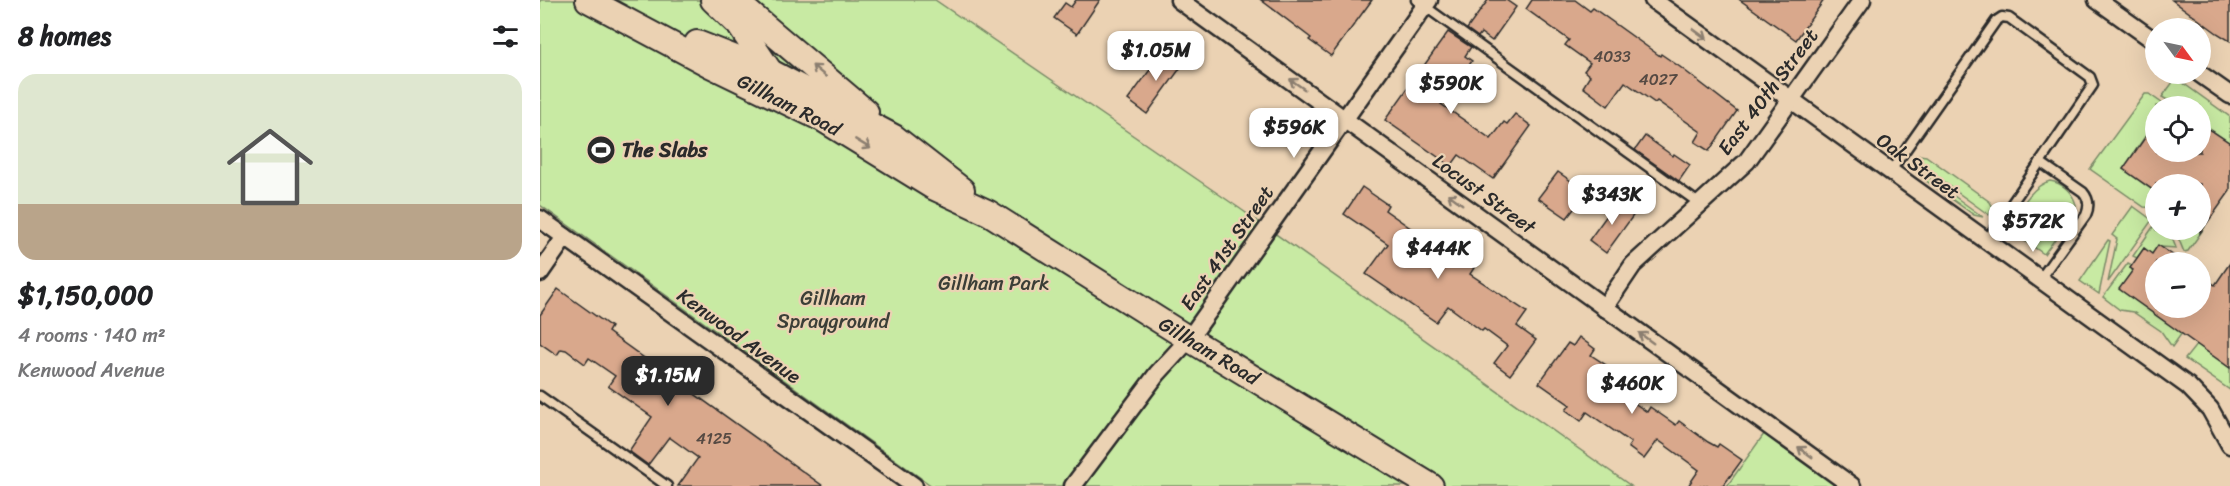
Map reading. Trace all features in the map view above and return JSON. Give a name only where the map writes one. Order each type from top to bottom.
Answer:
[{"type":"main road","name":"Gillham Road","points":[[588,0],[710,65],[824,120],[933,187],[989,213],[1189,339],[1431,486]]},
{"type":"main road","name":"Gillham Road","points":[[594,0],[769,71],[894,137],[947,177],[989,213]]},
{"type":"main road","points":[[713,0],[739,25],[769,71],[824,120]]},
{"type":"main road","points":[[742,4],[894,137]]},
{"type":"street","name":"Locust Street","points":[[1179,0],[1852,486]]},
{"type":"street","name":"Oak Street","points":[[1653,0],[2188,386],[2210,410],[2230,445]]},
{"type":"street","name":"East 40th Street","points":[[1604,308],[1634,265],[1747,161],[1862,0]]},
{"type":"street","points":[[2097,0],[2145,34]]},
{"type":"street","name":"East 41st Street","points":[[1073,486],[1157,374],[1189,339],[1423,2]]},
{"type":"street","points":[[2211,82],[2230,95]]},
{"type":"street","name":"Kenwood Avenue","points":[[540,219],[914,486]]},
{"type":"street","points":[[540,273],[565,237]]},
{"type":"lane","points":[[1423,2],[1700,204]]},
{"type":"lane","points":[[1890,171],[1996,21],[2006,16],[2090,77],[2093,86],[1986,241]]},
{"type":"lane","points":[[2040,162],[2083,192],[2089,206],[2086,215],[2040,279]]},
{"type":"lane","points":[[540,396],[667,486]]},
{"type":"green space","name":"Gillham Park","points":[[540,0],[935,0],[1239,208],[1631,486],[932,486],[540,205]]},
{"type":"green space","points":[[2172,84],[2184,84],[2201,96],[2163,96]]},
{"type":"green space","points":[[2145,94],[2152,96],[2145,96],[2145,137],[2123,169],[2145,185],[2145,207],[2090,169]]},
{"type":"green space","points":[[2211,103],[2230,117],[2230,143],[2211,130]]},
{"type":"green space","points":[[1919,155],[1926,156],[1990,202],[1993,207],[1989,215],[1914,161]]},
{"type":"green space","points":[[1914,167],[1983,217],[1974,215],[1918,175]]},
{"type":"green space","points":[[2050,181],[2067,189],[2076,205],[2073,215],[2044,254],[2007,229],[2036,188]]},
{"type":"green space","points":[[2133,206],[2145,215],[2145,230],[2108,282],[2117,239],[2112,235]]},
{"type":"green space","points":[[2145,239],[2173,240],[2176,248],[2161,247],[2155,252],[2149,252],[2144,248],[2137,258],[2133,256]]},
{"type":"green space","points":[[2108,240],[2110,241],[2099,294],[2080,281]]},
{"type":"green space","points":[[2179,240],[2196,240],[2188,251],[2184,252]]},
{"type":"green space","points":[[2128,263],[2132,265],[2130,268],[2133,270],[2120,289],[2145,307],[2145,318],[2161,318],[2182,333],[2172,347],[2161,331],[2133,312],[2120,310],[2103,297]]},
{"type":"green space","points":[[2197,344],[2230,368],[2230,390],[2185,359]]},
{"type":"green space","points":[[1764,434],[1836,486],[1727,486]]},
{"type":"building","points":[[1076,0],[1100,0],[1077,34],[1054,18],[1065,3],[1071,7]]},
{"type":"building","points":[[1261,0],[1372,0],[1331,56]]},
{"type":"building","points":[[1488,0],[1506,0],[1516,7],[1492,41],[1481,33],[1478,37],[1467,29]]},
{"type":"building","points":[[1532,0],[1575,0],[1590,11],[1593,8],[1660,56],[1661,54],[1680,67],[1737,111],[1709,151],[1695,142],[1701,132],[1625,82],[1608,106],[1583,87],[1590,76],[1584,71],[1590,63],[1565,45],[1569,40],[1526,9]]},
{"type":"building","points":[[1740,0],[1824,0],[1796,40]]},
{"type":"building","points":[[2172,0],[2230,0],[2230,41],[2211,29],[2211,18],[2197,18]]},
{"type":"building","points":[[1448,32],[1471,47],[1465,56],[1472,61],[1441,104],[1491,139],[1504,122],[1507,124],[1515,114],[1531,126],[1493,179],[1459,155],[1451,166],[1385,120]]},
{"type":"building","points":[[1165,49],[1184,63],[1147,114],[1128,100]]},
{"type":"building","points":[[2211,130],[2230,143],[2230,191],[2211,218],[2211,174],[2145,174],[2145,184],[2123,169],[2145,138],[2145,162],[2211,162]]},
{"type":"building","points":[[1645,136],[1690,165],[1679,181],[1635,150]]},
{"type":"building","points":[[1558,172],[1587,192],[1567,218],[1538,198]]},
{"type":"building","points":[[1362,187],[1388,205],[1385,210],[1449,255],[1451,252],[1474,268],[1470,274],[1527,312],[1517,326],[1536,340],[1510,375],[1494,363],[1507,346],[1484,329],[1482,331],[1448,306],[1436,322],[1366,274],[1388,244],[1344,214]]},
{"type":"building","points":[[1618,200],[1635,213],[1606,253],[1589,240]]},
{"type":"building","points":[[2158,245],[2168,252],[2153,252]]},
{"type":"building","points":[[2144,248],[2149,252],[2145,252],[2145,308],[2119,289],[2133,270],[2130,268]]},
{"type":"building","points":[[2230,263],[2230,368],[2160,318],[2211,318],[2211,282],[2215,285]]},
{"type":"building","points":[[558,289],[611,327],[608,332],[823,486],[678,486],[698,458],[669,437],[648,465],[629,451],[652,417],[608,386],[615,376],[589,358],[585,364],[566,350],[561,349],[557,355],[540,343],[540,315]]},
{"type":"building","points":[[1579,337],[1595,349],[1591,355],[1612,369],[1607,376],[1611,379],[1608,384],[1647,412],[1650,407],[1676,425],[1679,421],[1708,442],[1717,447],[1719,444],[1742,460],[1723,486],[1688,486],[1699,470],[1658,440],[1644,459],[1628,447],[1631,443],[1587,412],[1581,421],[1566,410],[1570,405],[1539,383],[1568,343],[1573,346]]},
{"type":"place","name":"The Slabs","points":[[601,150]]},
{"type":"park label","name":"Gillham Sprayground","points":[[833,310]]}]
